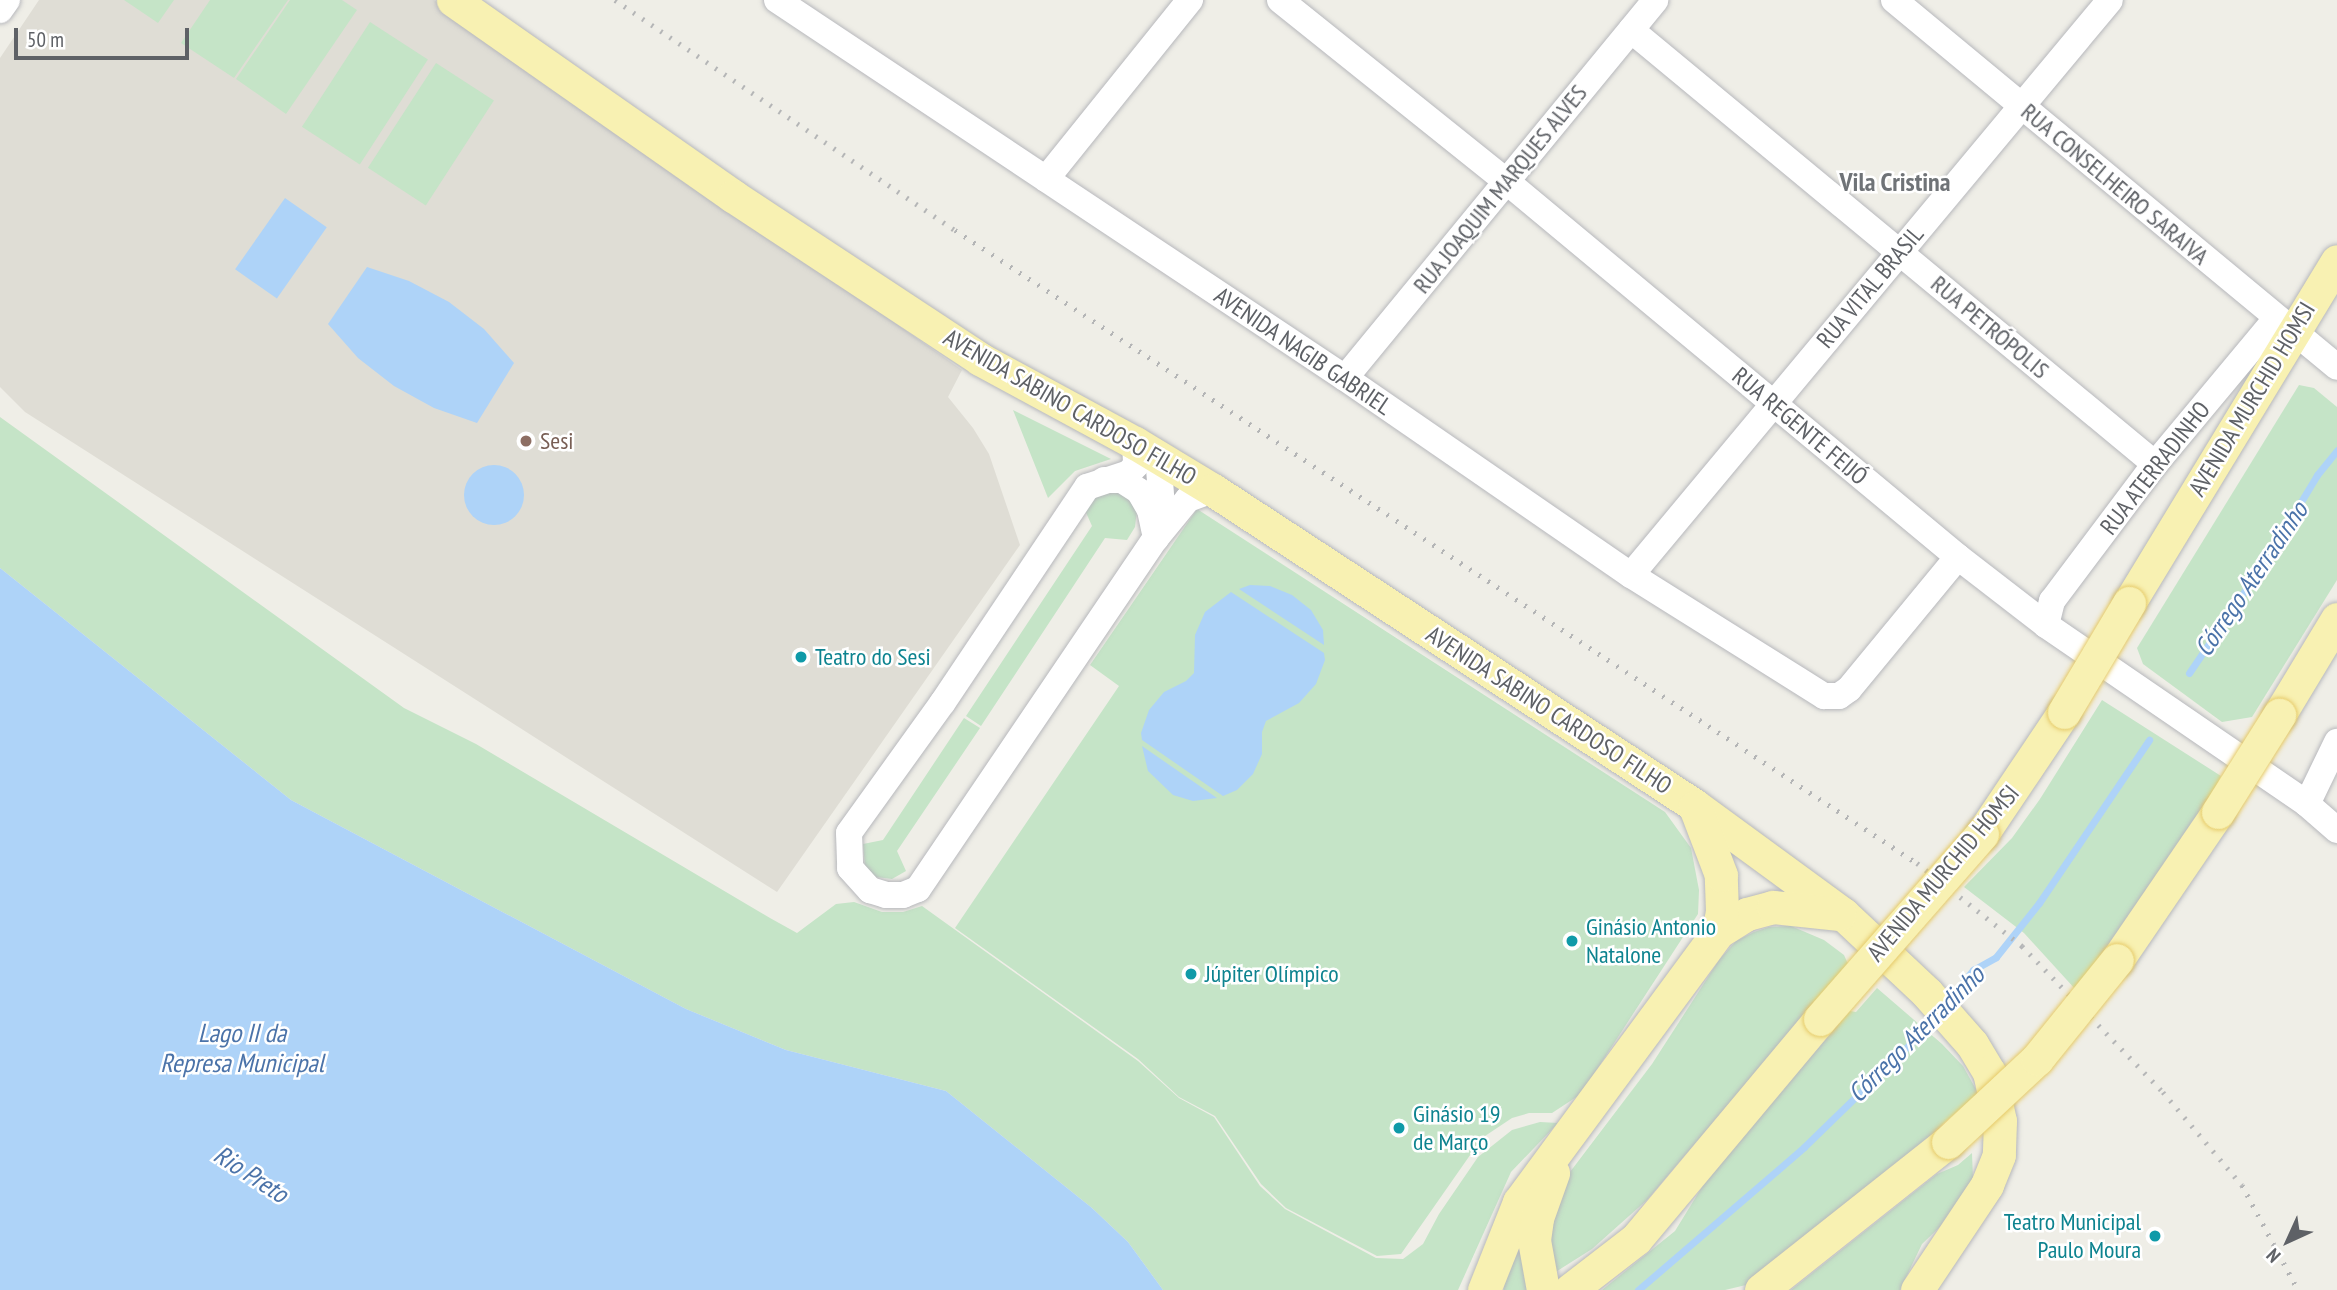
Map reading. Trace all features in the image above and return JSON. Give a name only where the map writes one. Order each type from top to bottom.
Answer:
[{"type":"main road","name":"AVENIDA SABINO CARDOSO FILHO","points":[[453,0],[733,196],[980,359],[1147,449],[1213,490],[1694,805],[1843,914],[1937,1004],[1972,1044],[1989,1072],[2000,1121],[1999,1155],[1987,1185],[1917,1290]]},
{"type":"main road","name":"AVENIDA MURCHID HOMSI","points":[[1570,1290],[1636,1239],[1820,1018],[1982,834],[2021,780],[2129,603],[2284,325],[2337,261]]},
{"type":"main road","points":[[1761,1290],[1948,1142],[2037,1059],[2117,960],[2218,812],[2337,619]]},
{"type":"main road","name":"AVENIDA SABINO CARDOSO FILHO","points":[[1694,805],[1721,875],[1722,912],[1718,932]]},
{"type":"main road","points":[[1484,1290],[1519,1202],[1718,932],[1747,914],[1773,907],[1843,914]]},
{"type":"main road","points":[[1543,1290],[1534,1240],[1537,1218],[1563,1145]]},
{"type":"street","points":[[0,10],[7,0]]},
{"type":"street","name":"AVENIDA NAGIB GABRIEL","points":[[777,0],[1345,378],[1631,575],[1816,692],[1832,697],[1849,689],[1958,557]]},
{"type":"street","points":[[1046,179],[1190,0]]},
{"type":"street","name":"RUA REGENTE FEIJÓ","points":[[1280,0],[1506,181],[1958,557],[2046,625],[2307,804],[2337,830]]},
{"type":"street","name":"RUA JOAQUIM MARQUES ALVES","points":[[1345,378],[1655,0]]},
{"type":"street","name":"RUA CONSELHEIRO SARAIVA","points":[[1894,0],[2337,367]]},
{"type":"street","name":"RUA VITAL BRASIL","points":[[1631,575],[2109,0]]},
{"type":"street","name":"RUA PETRÓPOLIS","points":[[1630,30],[2155,464]]},
{"type":"street","name":"RUA ATERRADINHO","points":[[2046,625],[2052,601],[2155,464],[2284,325]]},
{"type":"street","points":[[1147,449],[1129,473],[1087,487],[943,702],[849,833],[850,868],[870,890],[887,895],[903,895],[918,889],[1156,538],[1188,499],[1213,490]]},
{"type":"street","points":[[1147,449],[1162,507],[1156,538]]},
{"type":"street","points":[[1104,480],[1122,480],[1139,491],[1150,510],[1156,538]]},
{"type":"street","points":[[2307,804],[2337,742]]},
{"type":"shaded area","name":"Sesi","points":[[39,0],[434,0],[962,370],[948,397],[973,428],[989,454],[1020,545],[777,892],[25,412],[0,387],[0,58]]},
{"type":"green space","points":[[124,0],[174,0],[158,23]]},
{"type":"green space","points":[[210,0],[288,0],[234,78],[181,43]]},
{"type":"green space","points":[[290,0],[342,0],[357,10],[286,114],[236,79]]},
{"type":"green space","points":[[370,22],[428,60],[360,164],[302,127]]},
{"type":"green space","points":[[436,63],[494,101],[426,205],[368,168]]},
{"type":"green space","points":[[2299,385],[2314,388],[2337,407],[2337,580],[2252,717],[2222,722],[2143,664],[2137,648]]},
{"type":"green space","points":[[1013,410],[1111,459],[1075,471],[1048,498]]},
{"type":"green space","points":[[0,417],[404,708],[476,744],[797,933],[836,904],[854,902],[882,912],[903,912],[922,906],[1138,1061],[1179,1098],[1214,1117],[1260,1186],[1285,1209],[1376,1258],[1403,1259],[1423,1244],[1439,1214],[1478,1157],[1512,1130],[1540,1122],[1558,1123],[1511,1172],[1458,1290],[1163,1290],[1128,1242],[1092,1208],[946,1091],[786,1050],[686,1009],[291,800],[0,568]]},
{"type":"green space","points":[[1110,489],[1127,495],[1137,510],[1135,527],[1127,540],[1105,538],[981,726],[966,716],[1092,526],[1084,508],[1094,494]]},
{"type":"green space","points":[[1197,509],[1665,812],[1691,848],[1699,890],[1698,914],[1581,1094],[1552,1113],[1529,1113],[1512,1118],[1482,1138],[1401,1254],[1377,1256],[1286,1208],[1261,1184],[1215,1116],[1179,1097],[1138,1059],[955,928],[1119,686],[1090,665]]},
{"type":"green space","points":[[2102,700],[2221,776],[2198,824],[2076,990],[2024,933],[1964,887],[2012,838],[2040,799]]},
{"type":"green space","points":[[964,718],[980,728],[897,851],[906,871],[892,879],[876,877],[865,866],[863,844],[883,840]]},
{"type":"green space","points":[[1791,926],[1824,940],[1844,955],[1848,964],[1647,1200],[1592,1249],[1554,1273],[1547,1224],[1557,1195],[1570,1172],[1652,1064],[1719,960],[1736,941],[1769,927]]},
{"type":"green space","points":[[1877,988],[1942,1044],[1963,1066],[1978,1093],[1936,1130],[1931,1138],[1746,1285],[1725,1290],[1602,1290],[1675,1231],[1710,1174],[1850,1011],[1856,1012]]},
{"type":"green space","points":[[1972,1153],[1973,1179],[1945,1222],[1922,1244],[1900,1290],[1791,1290],[1937,1174],[1958,1165]]},
{"type":"green space","points":[[1515,1235],[1531,1290],[1504,1290],[1503,1274]]},
{"type":"water","points":[[285,198],[327,227],[277,299],[235,269]]},
{"type":"water","points":[[367,267],[409,281],[449,302],[484,329],[514,363],[477,423],[434,408],[394,386],[358,358],[328,324]]},
{"type":"water","points":[[488,465],[500,465],[519,478],[524,495],[522,507],[511,520],[500,525],[488,525],[469,512],[464,501],[464,489],[477,470]]},
{"type":"water","name":"Lago II da Represa Municipal","points":[[0,568],[291,800],[686,1009],[786,1050],[946,1091],[1092,1208],[1128,1242],[1163,1290],[0,1290]]},
{"type":"water","points":[[1250,585],[1270,586],[1292,595],[1311,610],[1323,630],[1324,645],[1239,589]]},
{"type":"water","points":[[1231,592],[1324,653],[1325,660],[1316,684],[1299,703],[1266,721],[1262,732],[1262,754],[1253,774],[1237,790],[1223,796],[1142,740],[1141,733],[1149,710],[1164,692],[1186,681],[1194,673],[1195,635],[1205,612]]},
{"type":"water","points":[[1142,746],[1217,798],[1193,801],[1173,795],[1148,771]]},
{"type":"waterway","name":"Córrego Aterradinho","points":[[2189,673],[2267,558],[2317,475],[2337,450]]},
{"type":"waterway","name":"Córrego Aterradinho","points":[[1946,1003],[1973,970],[1996,957],[2039,903],[2149,740]]},
{"type":"waterway","name":"Córrego Aterradinho","points":[[1638,1290],[1804,1147],[1918,1036],[1936,1014]]},
{"type":"railway","points":[[615,0],[955,230],[1917,863],[2022,946],[2163,1092],[2242,1185],[2298,1290]]},
{"type":"place","name":"Sesi","points":[[526,441]]},
{"type":"place","name":"Teatro do Sesi","points":[[801,657]]},
{"type":"place","name":"Ginásio Antonio Natalone","points":[[1572,941]]},
{"type":"place","name":"Júpiter Olímpico","points":[[1191,974]]},
{"type":"place","name":"Ginásio 19 de Março","points":[[1399,1128]]},
{"type":"place","name":"Teatro Municipal Paulo Moura","points":[[2155,1236]]},
{"type":"district","name":"Vila Cristina","points":[[1895,182]]},
{"type":"water label","name":"Rio Preto","points":[[251,1174]]}]
